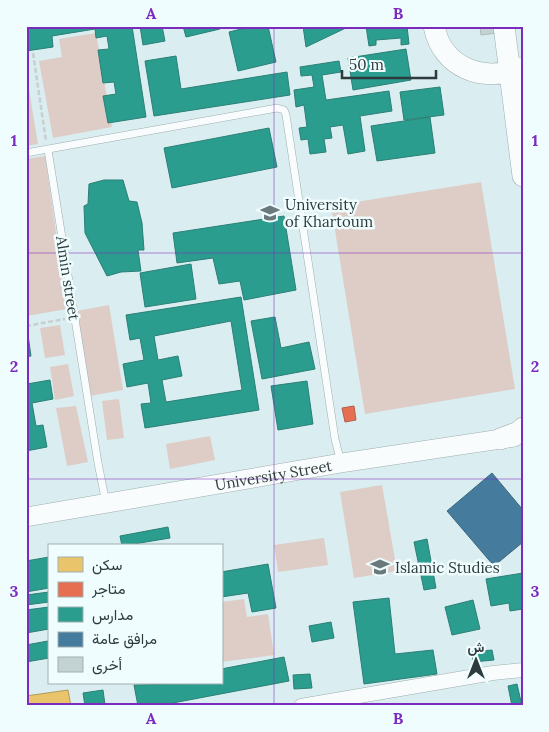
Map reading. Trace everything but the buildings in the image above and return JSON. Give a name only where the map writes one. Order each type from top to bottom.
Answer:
[{"type":"main road","points":[[434,26],[436,38],[442,48],[457,63],[478,73],[518,76]]},
{"type":"main road","points":[[504,26],[518,76]]},
{"type":"main road","points":[[515,26],[523,176]]},
{"type":"main road","points":[[500,439],[519,432],[523,428]]},
{"type":"main road","name":"University Street","points":[[26,517],[341,463],[523,436]]},
{"type":"street","points":[[301,706],[493,673],[523,670]]},
{"type":"lane","points":[[26,153],[277,108],[284,110],[335,439],[341,463]]},
{"type":"lane","name":"Almin street","points":[[48,150],[106,503]]},
{"type":"path","points":[[33,54],[48,150]]},
{"type":"path","points":[[26,326],[74,317]]},
{"type":"shaded area","points":[[96,33],[112,127],[53,138],[39,61],[62,57],[59,39]]},
{"type":"shaded area","points":[[26,71],[38,144],[26,146]]},
{"type":"shaded area","points":[[45,156],[67,309],[26,316],[26,159]]},
{"type":"shaded area","points":[[481,182],[515,389],[365,414],[331,206]]},
{"type":"shaded area","points":[[109,305],[123,390],[90,396],[77,311]]},
{"type":"shaded area","points":[[60,325],[65,355],[45,358],[40,328]]},
{"type":"shaded area","points":[[68,364],[74,396],[55,400],[50,367]]},
{"type":"shaded area","points":[[119,399],[124,438],[107,440],[102,401]]},
{"type":"shaded area","points":[[76,406],[88,462],[67,466],[56,408]]},
{"type":"shaded area","points":[[210,436],[215,460],[170,469],[166,444]]},
{"type":"shaded area","points":[[382,485],[397,571],[354,578],[340,492]]},
{"type":"shaded area","points":[[324,538],[328,565],[278,572],[274,545]]},
{"type":"shaded area","points":[[244,599],[247,617],[268,614],[274,655],[222,662],[222,602]]},
{"type":"place","name":"University of Khartoum","points":[[270,213]]},
{"type":"place","name":"Islamic Studies","points":[[380,567]]}]
